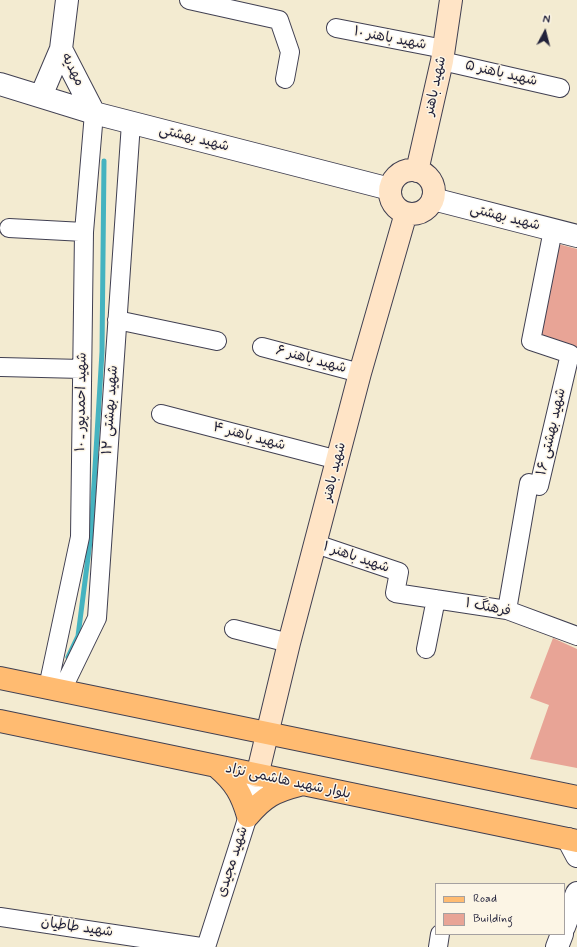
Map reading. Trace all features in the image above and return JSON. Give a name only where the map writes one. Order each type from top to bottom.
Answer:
[{"type":"main road","name":"شهید باهنر","points":[[417,171],[443,55],[451,0]]},
{"type":"main road","points":[[417,171],[423,173],[434,187],[433,199],[430,206],[419,213],[406,213],[393,204],[390,189],[392,182],[403,172],[417,171]]},
{"type":"main road","name":"شهید باهنر","points":[[257,776],[289,643],[360,373],[406,213]]},
{"type":"main road","points":[[0,678],[577,797]]},
{"type":"main road","name":"بلوار شهید هاشمی نژاد","points":[[0,721],[300,784],[574,845]]},
{"type":"main road","points":[[218,768],[236,786],[242,796],[248,816]]},
{"type":"main road","points":[[248,816],[260,802],[271,795],[281,789],[300,784]]},
{"type":"street","name":"مهدیه","points":[[67,0],[61,49],[94,113]]},
{"type":"street","points":[[190,0],[279,20],[290,52],[285,78]]},
{"type":"street","name":"شهید باهنر ۱۰","points":[[336,28],[443,55]]},
{"type":"street","points":[[41,96],[61,49]]},
{"type":"street","name":"شهید باهنر ۵","points":[[443,55],[560,88]]},
{"type":"street","name":"شهید بهشتی","points":[[0,84],[35,96],[41,96],[131,123],[390,189]]},
{"type":"street","name":"شهید احمدپور ـ ۱۰","points":[[55,689],[80,537],[84,232],[94,113]]},
{"type":"street","name":"شهید بهشتی ۱۲","points":[[55,689],[97,618],[131,123]]},
{"type":"street","name":"شهید بهشتی","points":[[433,199],[577,236]]},
{"type":"street","points":[[9,228],[84,232]]},
{"type":"street","name":"شهید بهشتی ۱۶","points":[[507,610],[529,483],[539,486],[570,354],[531,341],[553,230]]},
{"type":"street","points":[[117,320],[217,341]]},
{"type":"street","name":"شهید باهنر ۶","points":[[262,348],[360,373]]},
{"type":"street","points":[[1,367],[82,369]]},
{"type":"street","name":"شهید باهنر ۴","points":[[161,414],[338,460]]},
{"type":"street","name":"شهید باهنر ۱","points":[[316,544],[399,572],[395,593]]},
{"type":"street","name":"فرهنگ ۱","points":[[395,593],[507,610],[577,636]]},
{"type":"street","points":[[426,649],[436,599]]},
{"type":"street","points":[[234,629],[289,643]]},
{"type":"street","name":"شهید مجیدی","points":[[206,947],[248,816],[257,776]]},
{"type":"street","points":[[565,925],[577,893]]},
{"type":"street","name":"شهید طاطیان","points":[[0,917],[201,947]]},
{"type":"street","points":[[438,947],[440,935]]},
{"type":"street","points":[[557,947],[562,935]]},
{"type":"building","points":[[558,244],[577,249],[577,347],[538,335]]},
{"type":"building","points":[[553,638],[577,649],[577,768],[530,759],[549,705],[530,698]]},
{"type":"waterway","points":[[68,657],[78,636],[91,534],[102,352],[104,161]]}]
